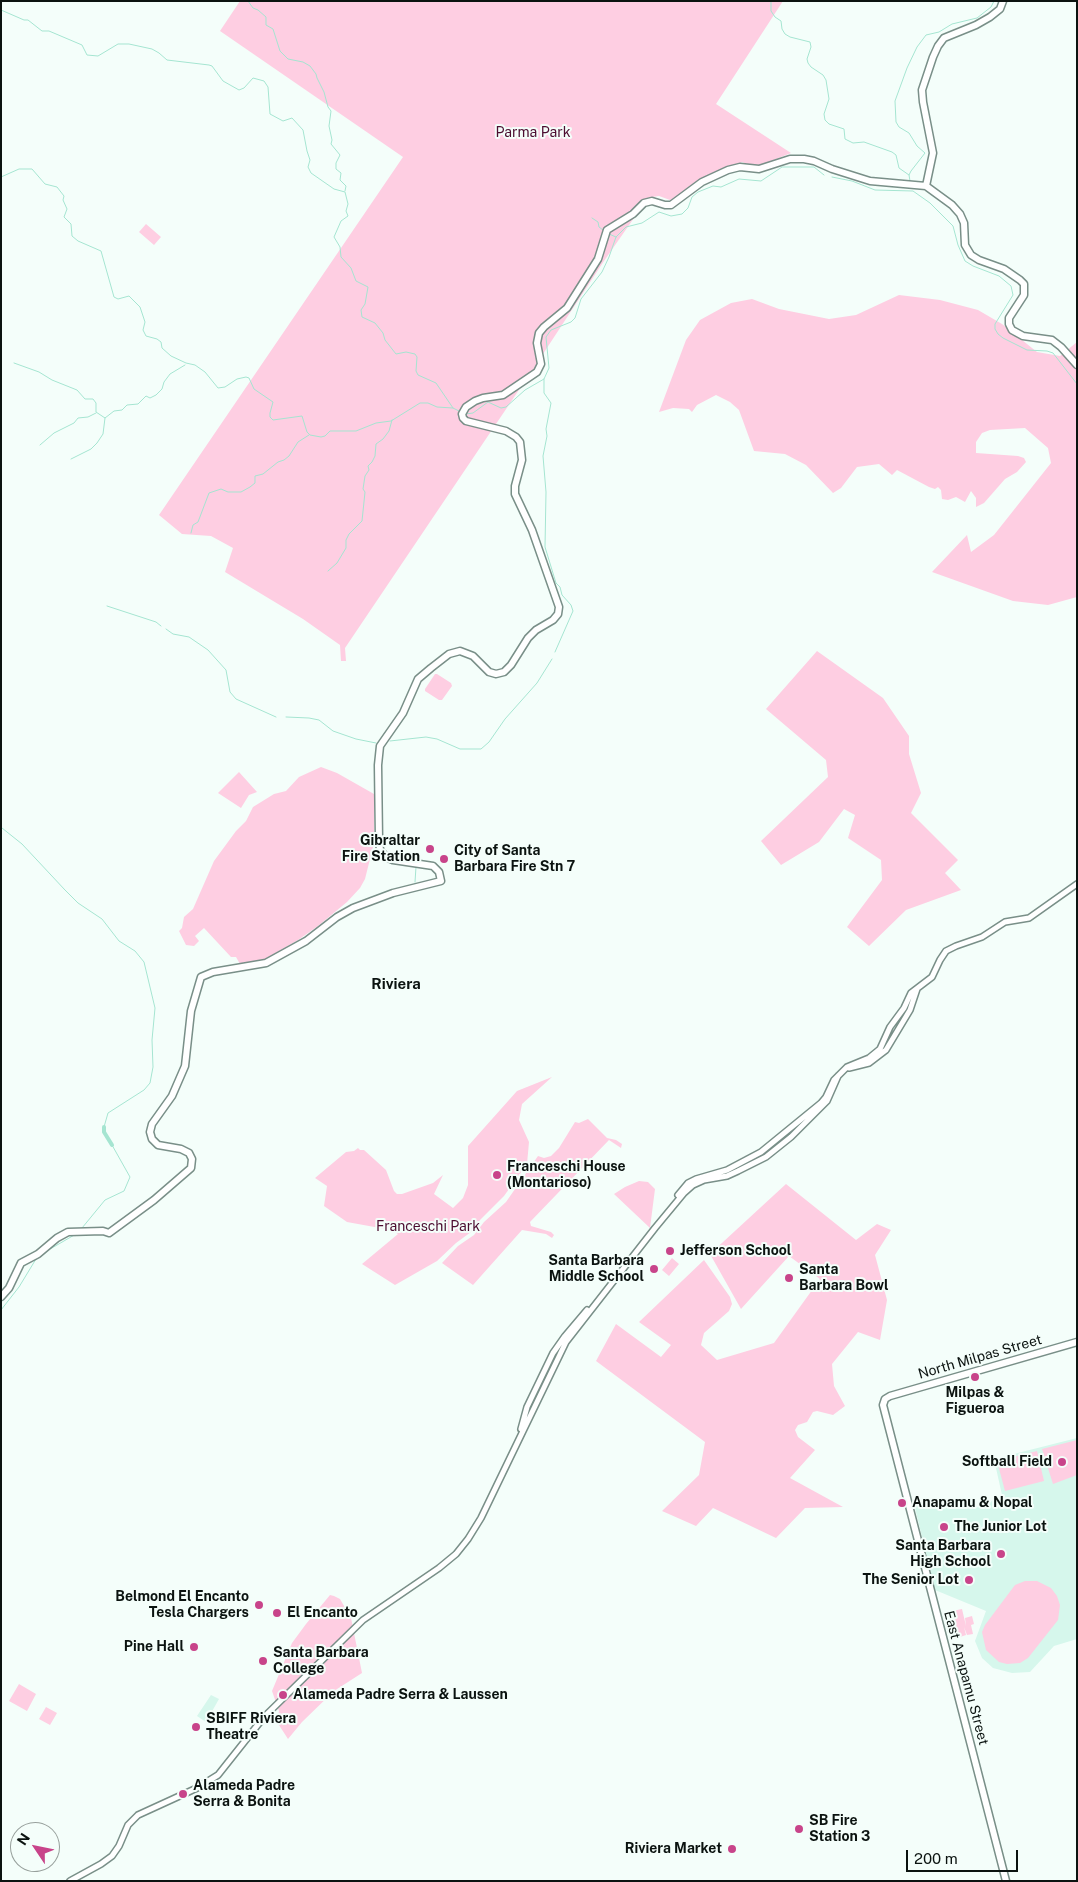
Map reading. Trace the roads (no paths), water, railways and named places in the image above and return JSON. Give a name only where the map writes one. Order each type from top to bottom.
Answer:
[{"type":"main road","points":[[926,186],[933,153],[922,90],[933,57],[944,38],[990,17],[1000,8],[1002,1]]},
{"type":"main road","points":[[1,1297],[9,1288],[21,1263],[38,1254],[60,1236],[68,1232],[103,1231],[109,1233],[154,1200],[192,1166],[192,1159],[189,1153],[181,1149],[158,1145],[152,1139],[150,1132],[152,1124],[172,1096],[184,1066],[191,1011],[200,977],[211,973],[257,965],[275,959],[306,941],[353,908],[412,888],[441,881],[439,872],[433,866],[393,860],[386,857],[380,850],[378,765],[380,746],[405,710],[418,679],[449,654],[462,651],[473,656],[489,672],[496,674],[504,672],[512,665],[527,639],[536,630],[553,620],[558,614],[559,607],[532,530],[515,495],[514,486],[522,460],[520,442],[506,431],[465,420],[462,414],[465,409],[479,399],[503,395],[537,372],[540,364],[537,343],[540,331],[567,308],[596,262],[607,230],[633,214],[644,203],[652,202],[670,205],[699,184],[728,170],[743,167],[758,169],[793,158],[814,161],[866,180],[926,186],[952,205],[960,214],[964,223],[965,244],[971,255],[1004,269],[1024,284],[1024,295],[1009,320],[1012,330],[1023,336],[1052,340],[1062,347],[1077,365]]},
{"type":"main road","name":"North Milpas Street","points":[[890,1396],[1077,1342]]},
{"type":"main road","name":"East Anapamu Street","points":[[890,1396],[884,1401],[883,1408],[1006,1881]]},
{"type":"street","points":[[655,1228],[664,1213],[688,1183],[703,1176],[727,1170],[766,1149],[821,1103],[841,1073],[873,1061],[886,1050],[910,1010],[917,988],[932,977],[940,960],[949,949],[982,937],[1007,922],[1029,918],[1077,884]]},
{"type":"street","points":[[70,1881],[110,1858],[119,1846],[128,1825],[138,1815],[197,1788],[218,1775],[264,1717],[357,1626],[453,1557],[479,1522],[564,1345],[655,1228],[693,1185],[703,1180],[738,1172],[766,1157],[791,1137],[828,1101],[841,1073]]},
{"type":"waterway","points":[[248,1],[253,8],[266,17],[266,25],[273,29],[280,51],[288,59],[303,62],[310,66],[316,74],[331,111],[329,126],[331,144],[340,155],[336,163],[336,169],[341,173],[340,180],[346,186],[345,191]]},
{"type":"waterway","points":[[771,1],[771,11],[781,21],[785,34],[810,42],[808,63],[823,75],[826,80],[829,99],[824,114],[825,120],[829,124],[844,129],[845,139],[853,143],[864,142],[892,152],[896,155],[899,168],[909,175]]},
{"type":"waterway","points":[[910,181],[909,175],[911,171],[925,153],[917,146],[909,133],[899,127],[896,122],[895,101],[907,68],[917,47],[926,35],[939,32],[952,24],[977,18],[991,7],[994,1]]},
{"type":"waterway","points":[[1,10],[28,20],[42,31],[49,31],[82,45],[87,55],[98,56],[118,44],[129,44],[152,49],[167,60],[212,66],[223,81],[239,90],[244,88],[253,78],[264,81],[268,87],[270,114],[283,121],[292,118],[303,130],[310,160],[308,167],[311,173],[334,189],[345,192],[348,216],[341,221],[334,237],[340,247],[341,257],[351,268],[356,281],[368,287],[365,304],[361,310],[362,317],[375,323],[396,354],[406,352],[415,354],[417,357],[416,371],[418,375],[436,383],[453,408]]},
{"type":"waterway","points":[[466,414],[473,413],[488,402],[501,408],[506,407],[525,390],[544,379],[549,368],[546,337],[551,330],[571,322],[575,318],[581,299],[602,272],[616,237],[626,227],[642,223],[659,212],[671,216],[682,214],[688,208],[692,197],[698,192],[713,186],[721,187],[739,179],[761,181],[782,167],[814,167],[824,175]]},
{"type":"waterway","points":[[1,177],[19,169],[32,169],[45,184],[57,187],[64,196],[63,200],[67,209],[64,217],[71,224],[72,236],[78,241],[101,251],[114,297],[118,299],[129,296],[140,307],[145,322],[143,330],[146,336],[161,342],[162,348],[171,356],[195,365],[205,372],[218,388],[225,387],[237,379],[249,378],[254,389],[273,402],[270,413],[270,417],[273,420],[302,416],[307,432],[310,435],[321,437],[330,431],[356,431],[376,423],[391,421],[420,403],[453,408],[459,411]]},
{"type":"waterway","points":[[832,177],[852,181],[875,190],[913,191],[930,203],[953,226],[965,261],[999,276],[1011,286],[1013,295],[995,324],[998,334],[1027,350],[1053,353],[1077,384]]},
{"type":"waterway","points":[[592,218],[598,222],[599,227],[603,230]]},
{"type":"waterway","points":[[609,234],[616,237]]},
{"type":"waterway","points":[[14,363],[39,372],[52,380],[77,390],[85,399],[93,399],[96,403],[96,412],[105,418],[114,411],[122,410],[127,405],[138,404],[146,396],[150,398],[156,395],[162,389],[164,382],[170,374],[185,365]]},
{"type":"waterway","points":[[544,379],[544,393],[551,403],[543,456],[546,492],[545,547],[556,583],[573,611],[555,652]]},
{"type":"waterway","points":[[40,445],[54,433],[74,423],[78,418],[88,417],[96,413]]},
{"type":"waterway","points":[[71,459],[91,449],[97,443],[103,434],[105,418]]},
{"type":"waterway","points":[[328,571],[337,563],[346,548],[346,540],[349,534],[362,521],[365,476],[369,470],[368,466],[375,456],[376,444],[389,431],[392,420]]},
{"type":"waterway","points":[[191,533],[193,525],[198,522],[209,493],[221,489],[228,492],[241,492],[250,487],[255,483],[255,476],[263,474],[278,462],[284,460],[298,442],[309,435]]},
{"type":"waterway","points":[[107,606],[156,622],[161,626]]},
{"type":"waterway","points":[[166,629],[173,634],[189,637],[208,650],[226,670],[230,692],[236,699],[276,717]]},
{"type":"waterway","points":[[390,741],[426,737],[437,739],[460,749],[481,749],[489,742],[505,719],[537,683],[552,659]]},
{"type":"waterway","points":[[286,717],[319,720],[333,731],[356,739],[376,743]]},
{"type":"waterway","points":[[2,828],[22,844],[78,903],[102,919],[119,941],[135,951],[144,962],[155,1008],[152,1040],[153,1067],[150,1083],[144,1090],[108,1113],[104,1127]]},
{"type":"waterway","points":[[415,882],[416,867]]},
{"type":"waterway","points":[[104,1127],[104,1132],[112,1145]]},
{"type":"waterway","points":[[82,1228],[105,1200],[124,1191],[130,1177],[112,1145]]},
{"type":"waterway","points":[[45,1252],[76,1234]]},
{"type":"waterway","points":[[1,1310],[19,1287],[36,1259]]},
{"type":"place","name":"Gibraltar Fire Station","points":[[430,849]]},
{"type":"place","name":"City of Santa Barbara Fire Stn 7","points":[[444,859]]},
{"type":"place","name":"Franceschi House (Montarioso)","points":[[497,1175]]},
{"type":"place","name":"Jefferson School","points":[[670,1251]]},
{"type":"place","name":"Santa Barbara Middle School","points":[[654,1269]]},
{"type":"place","name":"Santa Barbara Bowl","points":[[789,1278]]},
{"type":"place","name":"Milpas & Figueroa","points":[[975,1377]]},
{"type":"place","name":"Softball Field","points":[[1062,1462]]},
{"type":"place","name":"Anapamu & Nopal","points":[[902,1503]]},
{"type":"place","name":"The Junior Lot","points":[[944,1527]]},
{"type":"place","name":"Santa Barbara High School","points":[[1001,1554]]},
{"type":"place","name":"The Senior Lot","points":[[969,1580]]},
{"type":"place","name":"Belmond El Encanto Tesla Chargers","points":[[259,1605]]},
{"type":"place","name":"El Encanto","points":[[277,1613]]},
{"type":"place","name":"Pine Hall","points":[[194,1647]]},
{"type":"place","name":"Santa Barbara College","points":[[263,1661]]},
{"type":"place","name":"Alameda Padre Serra & Laussen","points":[[283,1695]]},
{"type":"place","name":"SBIFF Riviera Theatre","points":[[196,1727]]},
{"type":"place","name":"Alameda Padre Serra & Bonita","points":[[183,1794]]},
{"type":"place","name":"SB Fire Station 3","points":[[799,1829]]},
{"type":"place","name":"Riviera Market","points":[[732,1849]]},
{"type":"district","name":"Riviera","points":[[396,984]]},
{"type":"park label","name":"Parma Park","points":[[533,133]]},
{"type":"park label","name":"Franceschi Park","points":[[428,1227]]}]
